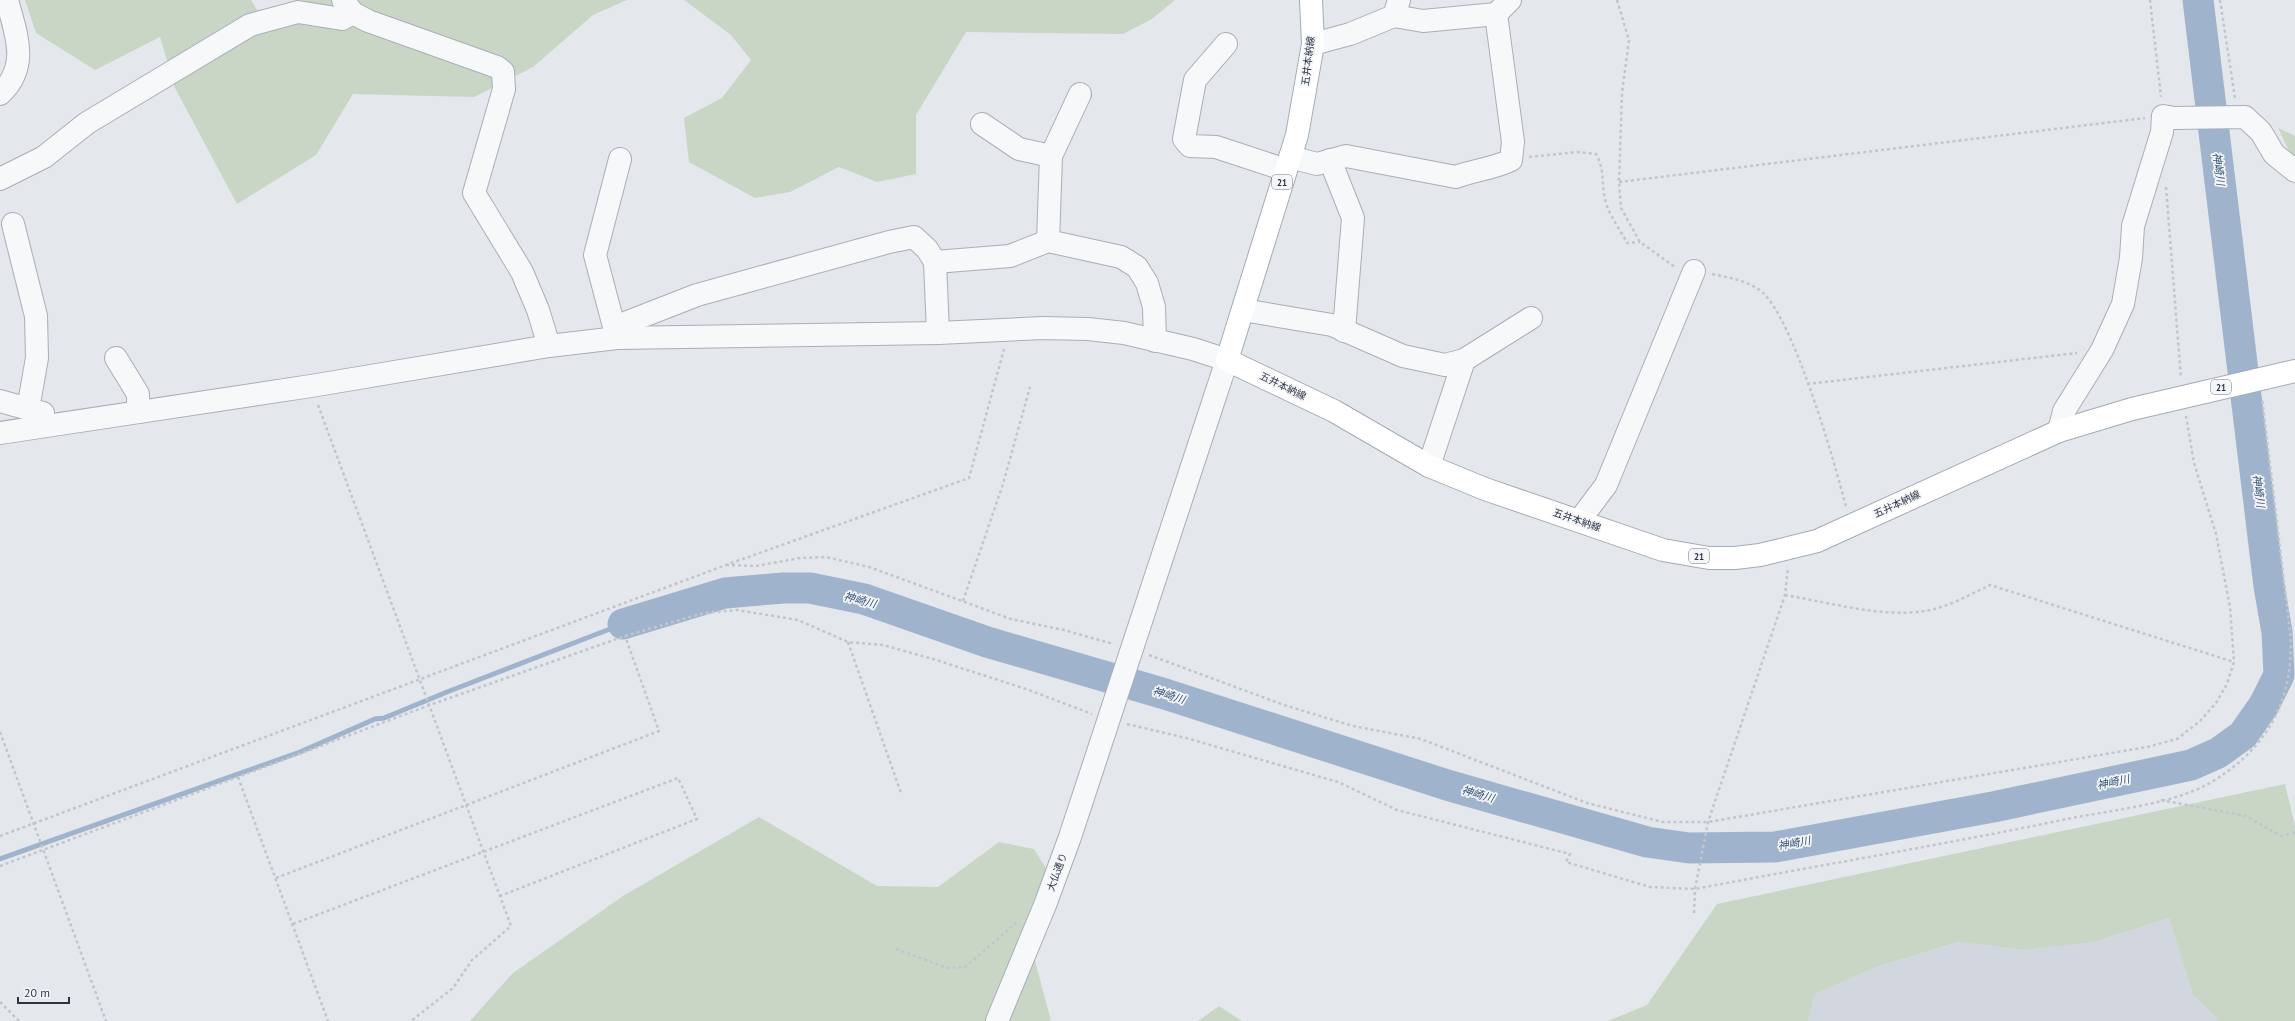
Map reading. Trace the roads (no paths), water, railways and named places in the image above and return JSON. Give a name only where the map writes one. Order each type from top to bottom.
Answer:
[{"type":"main road","name":"五井本納線","points":[[1312,0],[1312,44],[1297,135],[1227,360],[1334,411],[1429,466],[1485,489],[1663,550],[1709,558],[1734,558],[1760,555],[1817,540],[1851,526],[2059,431],[2132,409],[2295,371]]},
{"type":"street","points":[[0,94],[7,88],[19,63],[17,37],[7,0]]},
{"type":"street","points":[[0,180],[44,157],[87,123],[250,25],[298,12],[342,18],[348,7],[368,21],[497,67],[503,72],[504,88],[474,193],[522,272],[538,310],[549,346]]},
{"type":"street","points":[[1226,44],[1195,80],[1184,139],[1190,146],[1216,147],[1288,164],[1317,164],[1346,156],[1456,177],[1470,171],[1497,167],[1511,160],[1513,142],[1503,7],[1424,21],[1396,8],[1350,34],[1312,44]]},
{"type":"street","points":[[1048,240],[1051,156],[1080,94]]},
{"type":"street","points":[[2059,431],[2064,411],[2102,350],[2123,304],[2131,258],[2133,226],[2162,132],[2169,117],[2245,117],[2261,132],[2274,154],[2295,171]]},
{"type":"street","points":[[982,124],[1019,149],[1051,156]]},
{"type":"street","points":[[616,332],[595,255],[620,159]]},
{"type":"street","points":[[1330,160],[1353,218],[1344,331]]},
{"type":"street","points":[[13,224],[36,316],[37,358],[28,409]]},
{"type":"street","points":[[616,332],[697,295],[889,242],[914,237],[927,249],[935,262],[938,333]]},
{"type":"street","points":[[935,262],[1010,256],[1048,240],[1105,251],[1121,257],[1137,268],[1147,283],[1154,307],[1155,341]]},
{"type":"street","points":[[1579,521],[1606,485],[1694,271]]},
{"type":"street","points":[[1243,310],[1332,325],[1403,356],[1445,365],[1464,360],[1531,318]]},
{"type":"street","points":[[0,433],[61,422],[310,386],[549,346],[616,332],[938,333],[1009,329],[1088,330],[1124,333],[1155,341],[1193,348],[1227,360]]},
{"type":"street","points":[[116,358],[138,394],[138,412]]},
{"type":"street","name":"大仏通り","points":[[997,1021],[1045,905],[1133,649],[1227,360]]},
{"type":"street","points":[[1429,466],[1464,360]]},
{"type":"street","points":[[0,401],[45,413],[61,422]]},
{"type":"waterway","name":"神崎川","points":[[623,624],[725,593],[783,588],[810,588],[864,599],[987,642],[1165,694],[1447,785],[1647,842],[1689,848],[1775,847],[1993,807],[2191,765],[2218,753],[2243,735],[2264,705],[2279,675],[2277,632],[2269,586],[2198,0]]},
{"type":"waterway","points":[[0,859],[300,752],[375,719],[384,718],[623,624]]}]
